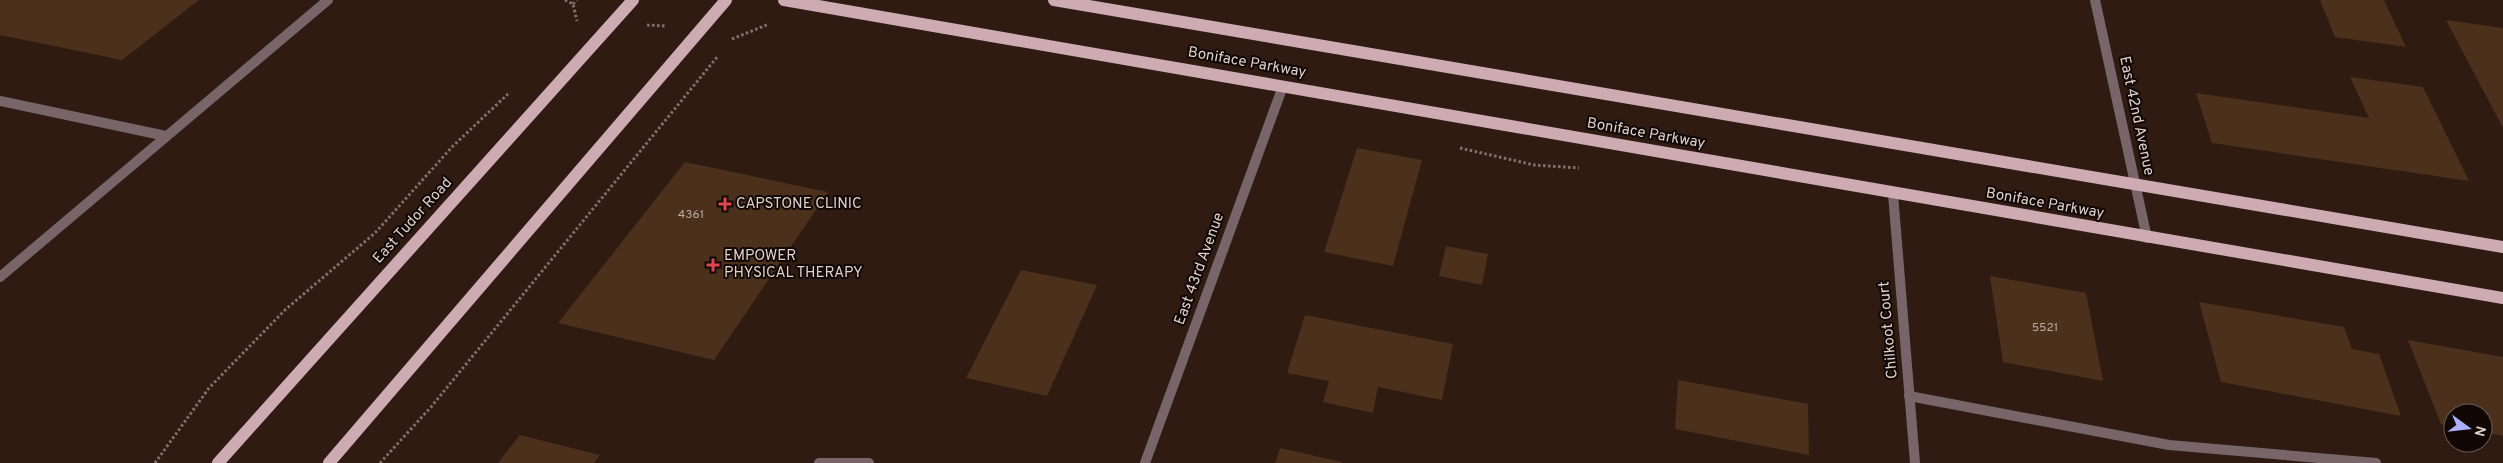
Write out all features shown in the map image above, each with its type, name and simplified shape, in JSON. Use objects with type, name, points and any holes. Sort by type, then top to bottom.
[{"type":"main road","name":"East Tudor Road","points":[[218,463],[633,0]]},
{"type":"main road","points":[[329,463],[726,0]]},
{"type":"main road","name":"Boniface Parkway","points":[[784,0],[1893,194],[2503,298]]},
{"type":"main road","name":"Boniface Parkway","points":[[1054,0],[2503,247]]},
{"type":"street","points":[[0,278],[328,0]]},
{"type":"street","name":"East 42nd Avenue","points":[[2095,0],[2147,238]]},
{"type":"street","name":"East 43rd Avenue","points":[[1145,463],[1283,86]]},
{"type":"street","points":[[0,101],[166,136]]},
{"type":"street","name":"Chilkoot Court","points":[[1893,194],[1914,463]]},
{"type":"street","points":[[1909,396],[2169,445],[2376,463]]},
{"type":"street","points":[[819,463],[869,463]]},
{"type":"path","points":[[565,0],[573,4],[578,22]]},
{"type":"path","points":[[573,4],[577,0]]},
{"type":"path","points":[[578,22],[749,31],[733,37],[727,45]]},
{"type":"path","points":[[573,29],[578,22]]},
{"type":"path","points":[[380,463],[431,407],[721,53]]},
{"type":"path","points":[[154,463],[209,388],[285,310],[375,232],[452,147],[514,88]]},
{"type":"building","points":[[0,0],[199,0],[122,60],[0,35]]},
{"type":"building","points":[[2320,0],[2384,0],[2406,47],[2335,37]]},
{"type":"building","points":[[2446,20],[2503,28],[2503,128]]},
{"type":"building","points":[[2350,77],[2423,87],[2469,181],[2212,143],[2196,93],[2369,118]]},
{"type":"building","points":[[1357,148],[1422,160],[1393,266],[1324,252]]},
{"type":"building","points":[[685,162],[828,192],[714,360],[558,323]]},
{"type":"building","points":[[1446,246],[1488,254],[1482,285],[1439,276]]},
{"type":"building","points":[[1021,270],[1097,285],[1047,396],[966,378]]},
{"type":"building","points":[[1990,276],[2086,293],[2103,381],[2003,362]]},
{"type":"building","points":[[2199,302],[2344,327],[2352,349],[2379,354],[2401,416],[2221,382]]},
{"type":"building","points":[[1305,315],[1453,344],[1442,400],[1378,387],[1373,413],[1323,402],[1329,381],[1287,373]]},
{"type":"building","points":[[2408,340],[2503,357],[2503,436],[2493,434],[2493,403],[2443,403],[2443,424],[2441,424]]},
{"type":"building","points":[[1678,380],[1808,404],[1809,455],[1675,429]]},
{"type":"building","points":[[520,435],[600,455],[594,463],[498,463]]},
{"type":"building","points":[[1280,448],[1342,462],[1342,463],[1275,463]]},
{"type":"place","name":"CAPSTONE CLINIC","points":[[725,204]]},
{"type":"place","name":"EMPOWER PHYSICAL THERAPY","points":[[713,265]]}]
